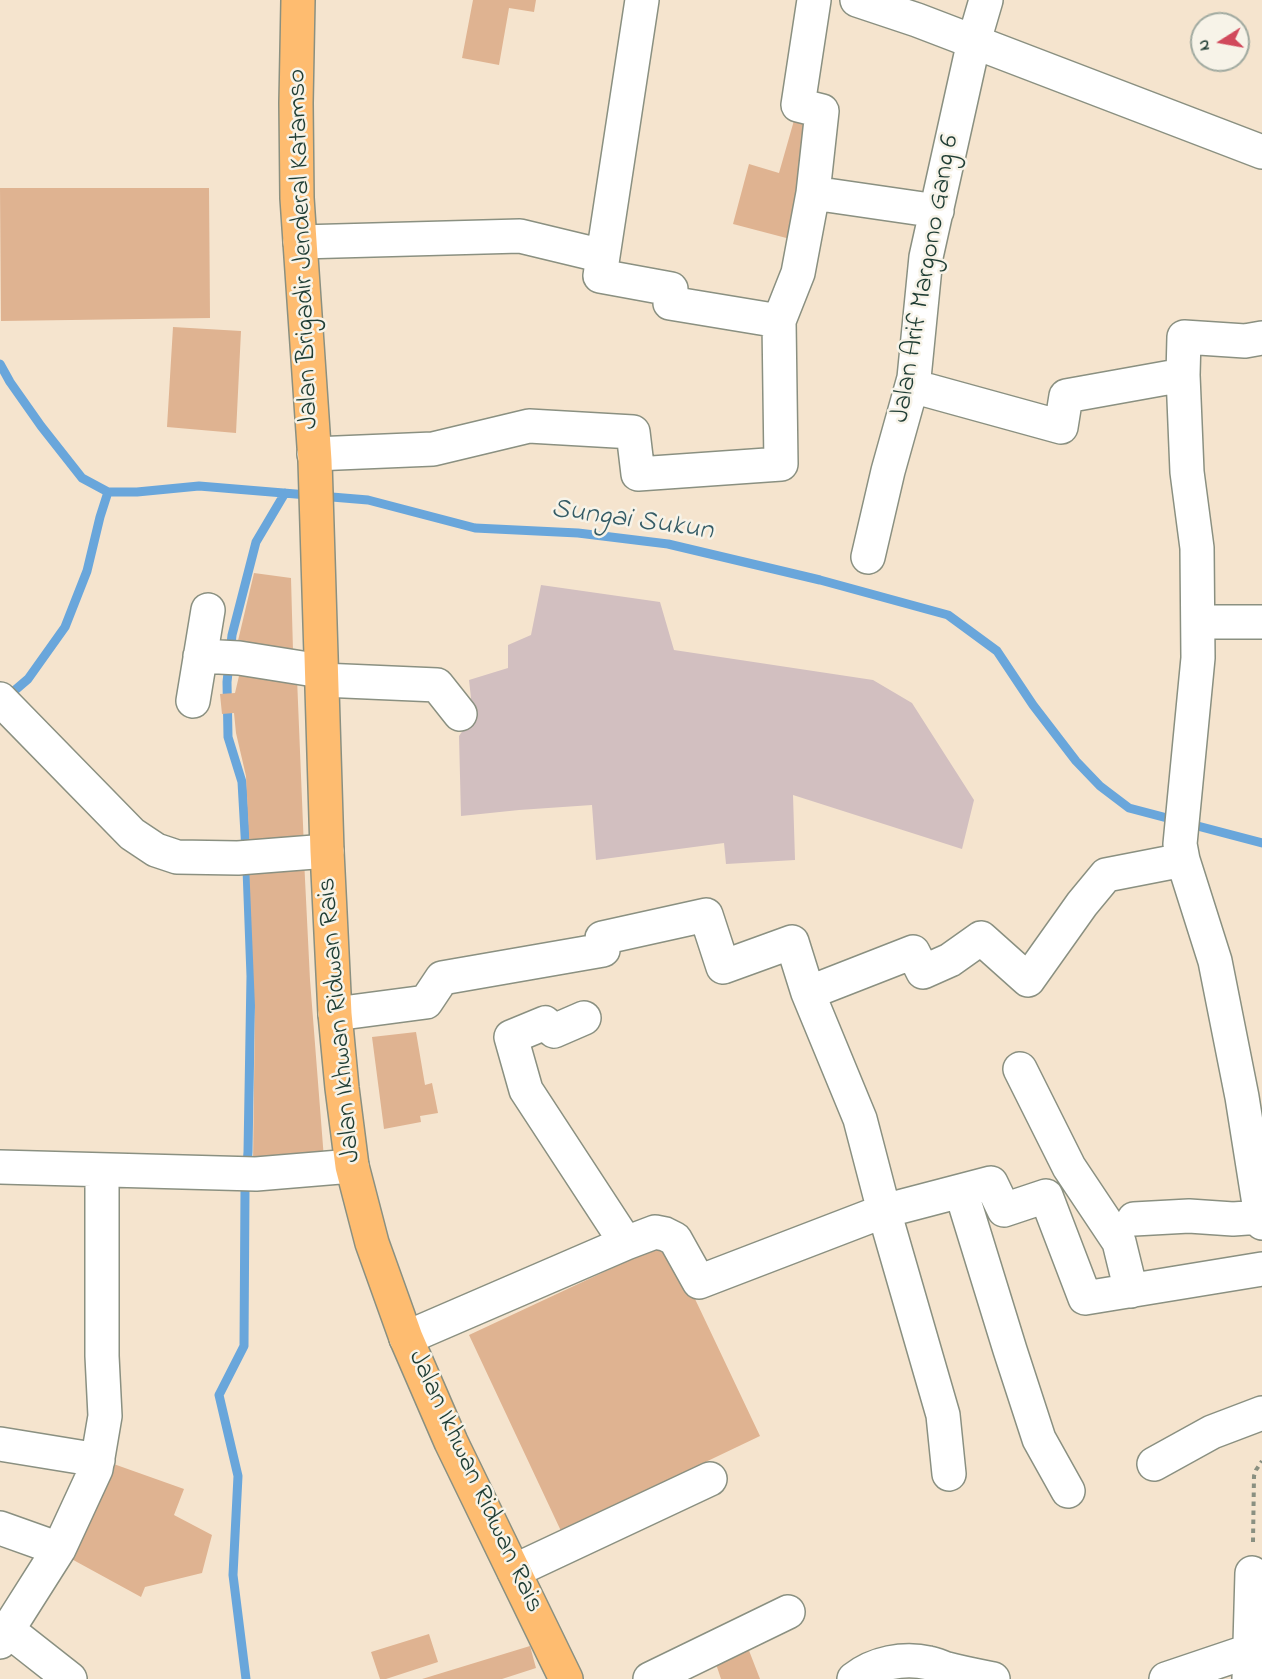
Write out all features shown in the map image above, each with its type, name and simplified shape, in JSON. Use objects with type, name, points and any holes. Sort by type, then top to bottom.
[{"type":"main road","name":"Jalan Brigadir Jenderal Katamso","points":[[298,0],[297,198],[315,458]]},
{"type":"main road","name":"Jalan Ikhwan Ridwan Rais","points":[[315,458],[327,851],[335,1014],[352,1166],[372,1243],[406,1338],[451,1442],[566,1679]]},
{"type":"street","points":[[642,0],[600,276],[671,290],[670,303],[779,321]]},
{"type":"street","points":[[315,458],[433,449],[529,426],[633,432],[638,474],[781,464],[779,321],[798,273],[813,193],[822,111],[798,105],[814,0]]},
{"type":"street","points":[[857,0],[974,41],[1262,152]]},
{"type":"street","name":"Jalan Arif Margono Gang 6","points":[[868,557],[888,471],[914,378],[926,257],[974,41],[986,0]]},
{"type":"street","points":[[813,193],[936,211]]},
{"type":"street","points":[[300,242],[520,236],[603,256]]},
{"type":"street","points":[[1134,1219],[1189,1216],[1262,1219],[1242,1097],[1215,961],[1181,852],[1198,658],[1197,548],[1187,472],[1183,375],[1184,337],[1245,341],[1262,338]]},
{"type":"street","points":[[912,386],[1060,427],[1065,396],[1183,375]]},
{"type":"street","points":[[193,701],[219,657],[208,610]]},
{"type":"street","points":[[1198,622],[1262,622]]},
{"type":"street","points":[[219,657],[437,685],[460,714]]},
{"type":"street","points":[[8,707],[132,834],[156,850],[177,857],[245,857],[327,851]]},
{"type":"street","points":[[808,993],[913,952],[923,972],[950,960],[981,938],[1028,980],[1082,904],[1106,875],[1181,852]]},
{"type":"street","points":[[335,1014],[426,1002],[442,978],[603,950],[602,938],[706,915],[723,967],[792,942],[808,993],[860,1119],[884,1211],[943,1414],[949,1474]]},
{"type":"street","points":[[584,1018],[554,1030],[545,1023],[511,1037],[526,1090],[635,1239]]},
{"type":"street","points":[[1020,1069],[1069,1167],[1119,1242],[1131,1290]]},
{"type":"street","points":[[0,1167],[247,1173],[320,1170],[352,1166]]},
{"type":"street","points":[[70,1679],[4,1636],[59,1549],[98,1460],[105,1416],[102,1356],[102,1170]]},
{"type":"street","points":[[406,1338],[635,1239],[655,1233],[665,1234],[675,1239],[699,1282],[884,1211],[992,1183],[1004,1210],[1046,1196],[1085,1298],[1262,1269]]},
{"type":"street","points":[[961,1191],[1039,1439],[1068,1491]]},
{"type":"street","points":[[1154,1464],[1212,1432],[1262,1413]]},
{"type":"street","points":[[0,1444],[98,1460]]},
{"type":"street","points":[[514,1570],[710,1479]]},
{"type":"street","points":[[0,1528],[59,1549]]},
{"type":"street","points":[[1166,1679],[1253,1660],[1252,1573]]},
{"type":"street","points":[[650,1679],[788,1612]]},
{"type":"street","points":[[854,1679],[874,1667],[914,1660],[993,1679]]},
{"type":"path","points":[[1252,1573],[1254,1476],[1262,1461]]},
{"type":"shaded area","points":[[541,585],[660,602],[674,650],[873,680],[912,703],[974,800],[962,849],[793,795],[795,860],[726,864],[724,843],[596,860],[592,805],[461,816],[459,736],[473,716],[469,680],[508,668],[508,645],[531,635]]},
{"type":"building","points":[[473,0],[536,0],[534,12],[509,8],[499,65],[462,58]]},
{"type":"building","points":[[797,110],[817,117],[794,240],[733,224],[749,164],[779,173]]},
{"type":"building","points":[[0,188],[209,188],[210,318],[1,321]]},
{"type":"building","points":[[173,327],[241,331],[236,433],[167,427]]},
{"type":"building","points":[[254,573],[291,578],[293,651],[237,645]]},
{"type":"building","points":[[239,676],[297,678],[304,849],[250,853],[246,776],[234,713],[222,714],[220,694],[235,693]]},
{"type":"building","points":[[304,859],[310,980],[324,1159],[253,1164],[255,1007],[249,863]]},
{"type":"building","points":[[416,1032],[425,1085],[432,1083],[438,1113],[420,1116],[421,1122],[384,1129],[372,1037]]},
{"type":"building","points":[[668,1242],[760,1436],[561,1531],[469,1335]]},
{"type":"building","points":[[108,1462],[184,1489],[174,1515],[212,1535],[202,1573],[145,1587],[141,1597],[66,1556]]},
{"type":"building","points":[[429,1634],[438,1662],[380,1679],[371,1652]]},
{"type":"building","points":[[530,1646],[536,1668],[502,1679],[422,1679]]},
{"type":"building","points":[[748,1648],[760,1679],[721,1679],[715,1661]]},
{"type":"waterway","name":"Sungai Sukun","points":[[0,364],[41,426],[82,478],[108,492],[137,492],[199,486],[368,500],[475,528],[578,533],[668,544],[820,580],[948,615],[997,651],[1033,705],[1076,761],[1100,786],[1129,808],[1262,843]]},
{"type":"waterway","points":[[7,697],[28,679],[65,627],[87,571],[108,492]]},
{"type":"waterway","points":[[246,1679],[233,1575],[238,1476],[219,1395],[244,1346],[245,1189],[248,1152],[251,976],[242,782],[228,737],[227,682],[232,635],[256,542],[285,493]]}]
